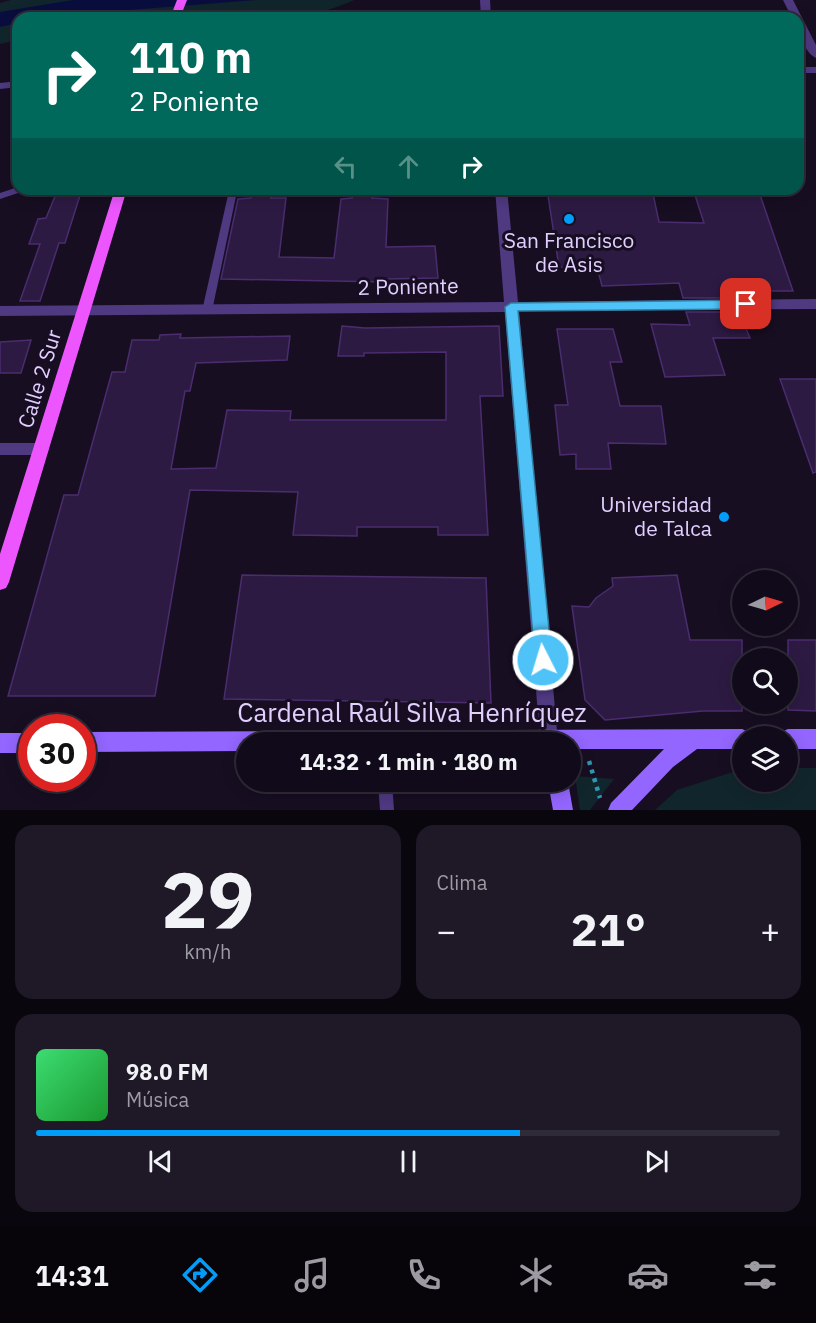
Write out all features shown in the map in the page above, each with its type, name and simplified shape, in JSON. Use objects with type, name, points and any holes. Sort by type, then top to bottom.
[{"type":"main road","name":"Calle 2 Sur","points":[[0,582],[119,195]]},
{"type":"main road","name":"Cardenal Raúl Silva Henríquez","points":[[583,739],[732,739]]},
{"type":"main road","points":[[618,810],[666,759],[694,739]]},
{"type":"main road","points":[[798,739],[816,739]]},
{"type":"main road","name":"Cardenal Raúl Silva Henríquez","points":[[96,742],[236,741]]},
{"type":"main road","points":[[0,743],[18,743]]},
{"type":"main road","points":[[560,792],[563,810]]},
{"type":"street","points":[[804,31],[816,55]]},
{"type":"street","points":[[502,195],[550,732]]},
{"type":"street","name":"2 Poniente","points":[[0,311],[816,304]]},
{"type":"street","points":[[0,449],[41,449]]},
{"type":"lane","points":[[207,310],[231,195]]},
{"type":"lane","points":[[386,792],[387,810]]},
{"type":"path","points":[[583,739],[600,798]]},
{"type":"shaded area","points":[[11,0],[354,0],[320,12],[12,12],[12,41],[0,44],[0,3]]},
{"type":"shaded area","points":[[73,0],[257,0],[104,12],[12,12],[12,24],[0,27],[0,12]]},
{"type":"shaded area","points":[[798,768],[816,768],[816,810],[655,810],[677,790],[732,772],[732,792],[798,792]]},
{"type":"shaded area","points":[[581,776],[614,779],[590,810],[580,810],[577,792],[581,792]]},
{"type":"building","points":[[56,195],[80,195],[65,243],[59,243],[40,301],[20,301],[40,244],[29,244],[38,219],[46,218]]},
{"type":"building","points":[[252,195],[272,195],[271,198],[286,198],[279,257],[334,258],[341,199],[352,198],[352,195],[373,195],[372,198],[388,199],[386,247],[435,246],[438,278],[385,279],[385,282],[221,279],[238,199],[251,198]]},
{"type":"building","points":[[548,195],[653,195],[659,222],[704,223],[695,195],[760,195],[793,291],[731,291],[733,298],[683,298],[679,283],[602,286],[597,267],[559,267]]},
{"type":"building","points":[[686,312],[739,312],[750,338],[713,338],[725,375],[665,377],[651,324],[690,325]]},
{"type":"building","points":[[342,326],[365,328],[499,326],[503,396],[480,396],[488,535],[438,535],[438,527],[357,527],[357,536],[293,535],[298,492],[190,490],[155,696],[8,696],[64,495],[78,495],[112,372],[125,372],[132,340],[159,340],[160,335],[181,334],[180,338],[290,336],[287,360],[196,363],[190,391],[185,391],[171,469],[216,468],[227,410],[291,411],[290,420],[446,420],[446,352],[364,353],[364,356],[338,356]]},
{"type":"building","points":[[557,329],[613,329],[622,362],[610,362],[620,406],[661,406],[666,444],[608,443],[611,469],[576,469],[576,454],[560,455],[555,405],[568,405]]},
{"type":"building","points":[[31,340],[21,373],[0,373],[0,342]]},
{"type":"building","points":[[780,379],[816,379],[816,472],[813,473]]},
{"type":"building","points":[[242,575],[486,578],[491,703],[224,699]]},
{"type":"building","points":[[677,575],[690,640],[742,640],[742,648],[732,648],[732,711],[703,711],[605,720],[585,700],[572,606],[589,607],[596,598],[613,586],[612,578]]},
{"type":"building","points":[[788,640],[816,640],[816,711],[798,710],[798,648],[788,648]]},
{"type":"place","name":"San Francisco de Asis","points":[[569,219]]},
{"type":"place","name":"Universidad de Talca","points":[[724,517]]},
{"type":"route","points":[[543,660],[511,307],[746,304]]}]
